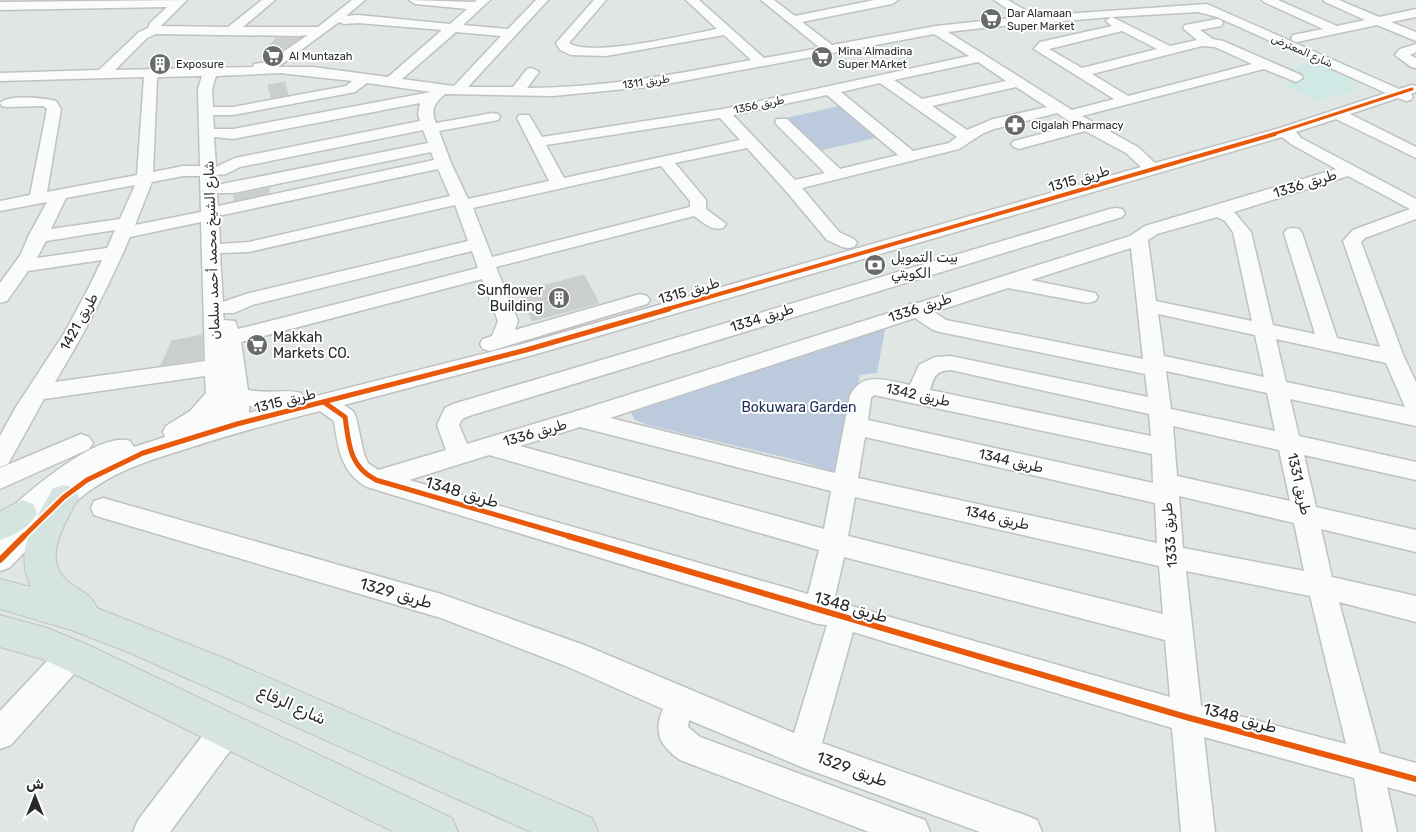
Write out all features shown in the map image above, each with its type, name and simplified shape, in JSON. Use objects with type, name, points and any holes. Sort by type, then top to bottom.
[{"type":"main road","points":[[64,497],[43,540],[38,558],[39,572],[51,588],[106,626]]},
{"type":"main road","name":"شارع الرفاع","points":[[0,594],[41,604],[106,626],[210,669],[578,832]]},
{"type":"main road","points":[[0,631],[47,644],[72,655],[438,832]]},
{"type":"street","points":[[232,31],[269,0]]},
{"type":"street","points":[[348,18],[359,0]]},
{"type":"street","points":[[0,77],[34,79],[102,75],[154,76],[222,71],[298,49],[348,18],[370,0]]},
{"type":"street","points":[[415,0],[480,3]]},
{"type":"street","points":[[533,331],[519,328],[508,321],[488,267],[443,164],[425,110],[511,33],[542,0]]},
{"type":"street","points":[[600,0],[562,44],[565,47],[576,52],[628,49],[726,31]]},
{"type":"street","points":[[692,0],[760,60]]},
{"type":"street","points":[[767,0],[826,46]]},
{"type":"street","points":[[817,0],[834,12]]},
{"type":"street","points":[[792,20],[892,0]]},
{"type":"street","points":[[1000,0],[1033,20]]},
{"type":"street","points":[[1172,10],[1187,0]]},
{"type":"street","name":"شارع المعترض","points":[[1187,0],[1218,18],[1333,64],[1358,79],[1365,89],[1398,94]]},
{"type":"street","name":"شارع المعترض","points":[[1208,0],[1297,38],[1398,94]]},
{"type":"street","points":[[1268,0],[1334,29]]},
{"type":"street","points":[[1329,0],[1416,37]]},
{"type":"street","points":[[154,30],[154,26],[180,1]]},
{"type":"street","points":[[0,6],[180,1]]},
{"type":"street","points":[[392,82],[480,3]]},
{"type":"street","name":"طريق 1311","points":[[298,49],[313,71],[392,82],[443,92],[553,92],[655,81],[826,46],[930,30],[1033,20],[1199,8],[1218,18]]},
{"type":"street","points":[[1297,38],[1416,13]]},
{"type":"street","points":[[1102,15],[1123,28],[1170,51]]},
{"type":"street","points":[[348,18],[511,33]]},
{"type":"street","points":[[1208,42],[1189,28],[1218,18]]},
{"type":"street","points":[[1123,28],[1045,46],[1040,49],[1127,101]]},
{"type":"street","points":[[102,75],[143,35],[154,30],[232,31],[298,49]]},
{"type":"street","points":[[930,30],[980,58],[1114,142],[1126,154],[1142,165]]},
{"type":"street","name":"طريق 1311","points":[[760,60],[930,30]]},
{"type":"street","points":[[1080,73],[1208,42],[1218,44],[1296,78]]},
{"type":"street","points":[[1416,48],[1404,52],[1402,55],[1416,64]]},
{"type":"street","points":[[216,111],[232,111],[350,89],[368,79],[369,75],[311,66],[300,61],[298,49]]},
{"type":"street","points":[[628,49],[655,81]]},
{"type":"street","name":"طريق 1356","points":[[537,142],[724,113],[980,58]]},
{"type":"street","points":[[791,186],[954,146],[980,128],[1127,101],[1264,65]]},
{"type":"street","name":"شارع الشيخ محمد أحمد سلمان","points":[[222,71],[213,85],[219,170],[216,367],[227,413]]},
{"type":"street","name":"شارع الشيخ محمد أحمد سلمان","points":[[219,170],[205,89],[206,80],[222,71]]},
{"type":"street","points":[[517,91],[532,72]]},
{"type":"street","name":"طريق 1421","points":[[0,458],[74,333],[114,253],[145,179],[154,76]]},
{"type":"street","points":[[3,106],[34,79]]},
{"type":"street","points":[[883,79],[966,136]]},
{"type":"street","points":[[920,104],[1018,82]]},
{"type":"street","points":[[830,90],[910,158]]},
{"type":"street","points":[[217,134],[233,134],[443,92]]},
{"type":"street","name":"طريق 1315","points":[[0,560],[64,497],[88,480],[119,463],[227,413],[336,402],[1088,193],[1142,165],[1285,135],[1338,114],[1398,94]]},
{"type":"street","name":"طريق 1315","points":[[0,534],[11,520],[46,490],[90,460],[130,444],[174,432],[227,413],[293,400],[336,402],[500,341],[533,331],[848,243],[1142,165],[1315,111],[1398,94]]},
{"type":"street","points":[[3,106],[43,102],[51,104],[54,109],[38,198]]},
{"type":"street","points":[[724,113],[791,186],[833,236],[848,243]]},
{"type":"street","points":[[1338,114],[1416,153]]},
{"type":"street","points":[[0,206],[183,171],[219,170],[429,126],[493,117]]},
{"type":"street","points":[[524,118],[559,184]]},
{"type":"street","points":[[782,122],[837,175]]},
{"type":"street","points":[[1019,144],[1087,126]]},
{"type":"street","points":[[1285,135],[1416,206]]},
{"type":"street","points":[[1393,141],[1416,135]]},
{"type":"street","points":[[224,254],[249,247],[461,202],[559,184],[751,142]]},
{"type":"street","points":[[219,170],[234,188],[437,146]]},
{"type":"street","points":[[665,160],[698,200],[696,210]]},
{"type":"street","points":[[37,237],[125,228],[217,212],[234,206],[443,164]]},
{"type":"street","name":"طريق 1336","points":[[376,480],[580,419],[1143,235],[1350,170]]},
{"type":"street","points":[[1088,193],[1143,235]]},
{"type":"street","points":[[0,297],[26,261],[60,194]]},
{"type":"street","points":[[229,338],[696,210],[717,224]]},
{"type":"street","name":"طريق 1331","points":[[1219,211],[1231,217],[1242,232],[1321,586],[1367,765],[1380,832]]},
{"type":"street","name":"شارع الشيخ محمد أحمد سلمان","points":[[217,212],[224,254],[229,338],[227,413]]},
{"type":"street","name":"طريق 1334","points":[[460,455],[448,425],[450,418],[456,412],[593,369],[1116,213]]},
{"type":"street","points":[[1416,213],[1359,234],[1352,241],[1394,357],[1416,407]]},
{"type":"street","points":[[1293,233],[1329,344]]},
{"type":"street","name":"طريق 1333","points":[[1143,235],[1148,306],[1160,411],[1186,717],[1198,832]]},
{"type":"street","points":[[227,308],[246,300],[478,244]]},
{"type":"street","points":[[0,268],[26,261],[114,253]]},
{"type":"street","points":[[1006,281],[1088,297]]},
{"type":"street","points":[[1148,306],[1394,357]]},
{"type":"street","points":[[916,310],[940,325],[1278,389],[1416,418]]},
{"type":"street","points":[[500,341],[508,321]]},
{"type":"street","points":[[573,336],[593,369]]},
{"type":"street","points":[[918,394],[925,370],[936,363],[951,363],[1160,411],[1290,444],[1416,471]]},
{"type":"street","points":[[38,392],[216,367]]},
{"type":"street","name":"طريق 1342","points":[[804,752],[830,614],[834,543],[861,396],[869,387],[880,387],[918,394],[1163,448]]},
{"type":"street","name":"طريق 1348","points":[[336,402],[355,465],[363,474],[376,480],[1186,717],[1416,779]]},
{"type":"street","name":"طريق 1346","points":[[580,419],[845,484],[1172,557],[1321,586],[1416,609]]},
{"type":"street","name":"طريق 1344","points":[[856,426],[1166,489],[1306,515],[1416,541]]},
{"type":"street","points":[[0,479],[81,443]]},
{"type":"street","name":"طريق 1336","points":[[490,446],[834,543],[1179,630]]},
{"type":"street","name":"طريق 1329","points":[[103,508],[441,606],[574,655],[681,702],[804,752],[1025,832]]},
{"type":"street","points":[[0,734],[72,655]]},
{"type":"street","points":[[681,702],[673,719],[672,730],[677,741],[691,749],[913,832]]},
{"type":"street","points":[[150,832],[227,729]]},
{"type":"green space","points":[[839,106],[880,137],[818,151],[786,118]]},
{"type":"green space","name":"Bokuwara Garden","points":[[886,324],[877,373],[860,375],[837,473],[792,459],[648,425],[635,420],[630,411]]},
{"type":"sand","points":[[1316,62],[1346,77],[1358,90],[1317,101],[1282,85],[1302,79],[1280,69]]},
{"type":"building","points":[[276,38],[301,38],[284,49],[266,49]]},
{"type":"building","points":[[285,82],[288,95],[271,98],[268,85]]},
{"type":"building","points":[[269,188],[269,193],[234,201],[234,195]]},
{"type":"building","name":"Sunflower Building","points":[[584,275],[599,303],[532,321],[519,292]]},
{"type":"building","points":[[202,335],[203,359],[161,365],[172,341]]},
{"type":"cycle path","points":[[0,560],[64,497],[87,480],[143,453],[237,424],[526,350],[1285,131],[1412,89]]},
{"type":"cycle path","points":[[325,403],[345,417],[355,462],[360,469],[376,480],[1186,717],[1416,779]]},
{"type":"place","name":"Dar Alamaan Super Market","points":[[991,19]]},
{"type":"place","name":"Al Muntazah","points":[[273,56]]},
{"type":"place","name":"Mina Almadina Super MArket","points":[[822,57]]},
{"type":"place","name":"Exposure","points":[[160,64]]},
{"type":"place","name":"Cigalah Pharmacy","points":[[1015,125]]},
{"type":"place","name":"بيت التمويل الكويتي","points":[[875,265]]},
{"type":"place","name":"Sunflower Building","points":[[559,298]]},
{"type":"place","name":"Makkah Markets CO.","points":[[257,345]]}]
